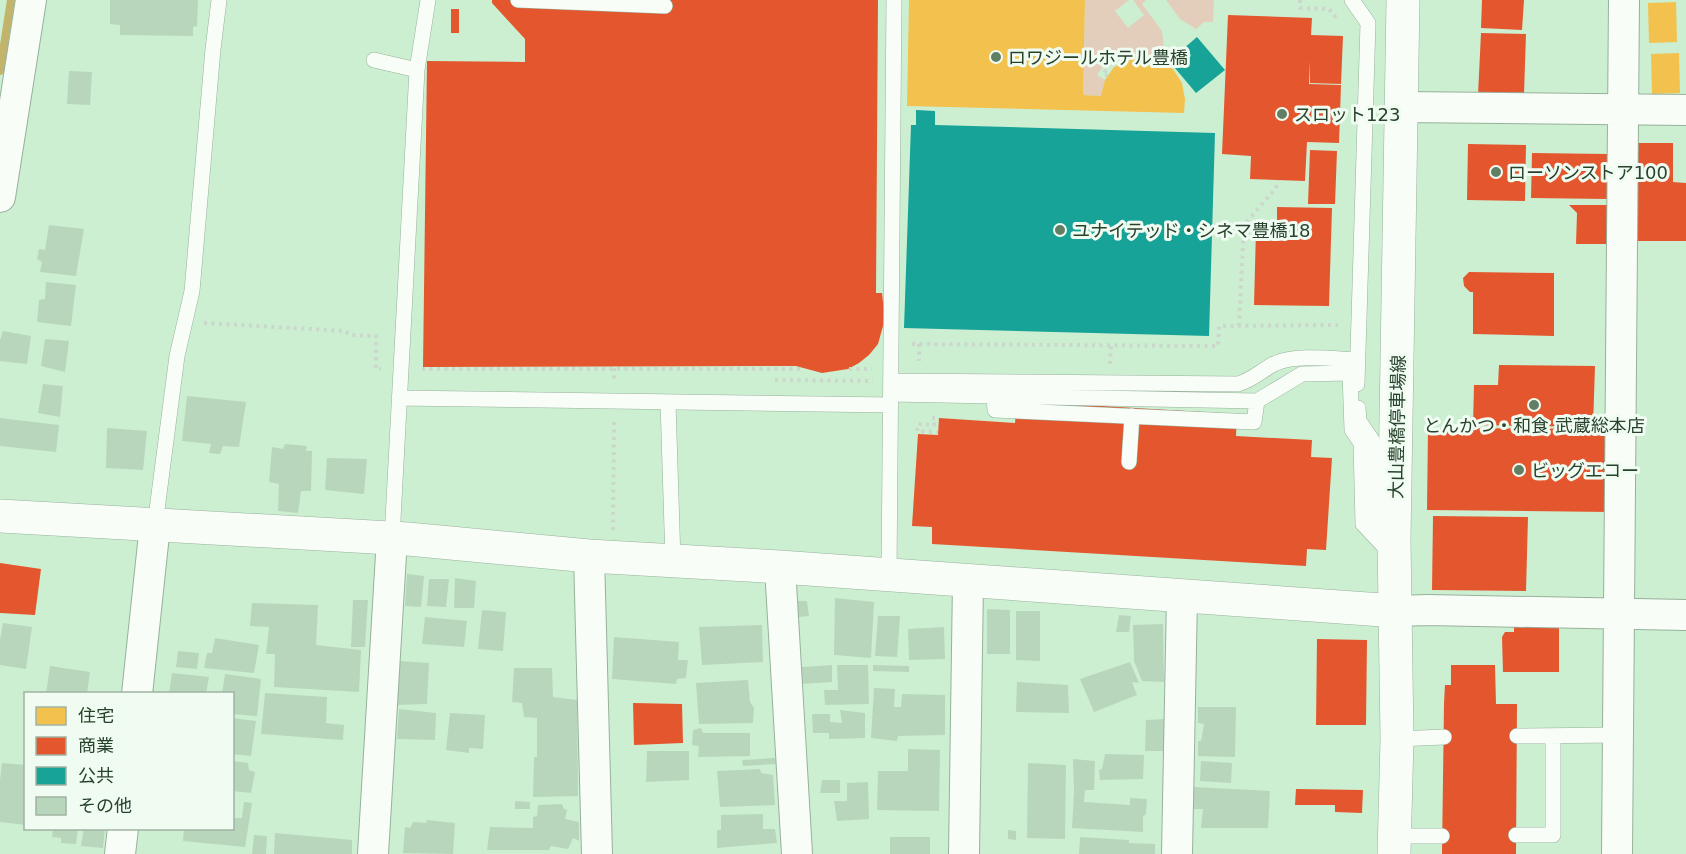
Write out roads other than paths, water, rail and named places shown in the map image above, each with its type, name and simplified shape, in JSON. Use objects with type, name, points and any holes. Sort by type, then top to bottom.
[{"type":"street","points":[[0,197],[11,52],[31,0]]},
{"type":"street","name":"大山豊橋停車場線","points":[[1395,845],[1397,739],[1394,549],[1403,0]]},
{"type":"street","points":[[1617,854],[1624,0]]},
{"type":"street","points":[[1401,107],[1686,110]]},
{"type":"street","points":[[0,516],[601,548],[673,561],[1396,611],[1686,615]]},
{"type":"street","points":[[137,692],[155,525]]},
{"type":"street","points":[[373,854],[392,538]]},
{"type":"street","points":[[597,854],[601,548]]},
{"type":"street","points":[[780,567],[797,854]]},
{"type":"street","points":[[963,854],[968,581]]},
{"type":"street","points":[[1178,854],[1182,596]]},
{"type":"street","points":[[120,854],[123,830]]},
{"type":"lane","points":[[155,525],[177,356],[192,291],[219,0]]},
{"type":"lane","points":[[392,538],[417,70],[428,0]]},
{"type":"lane","points":[[889,575],[891,393],[884,365],[894,0]]},
{"type":"lane","points":[[1352,0],[1368,24],[1357,398],[1359,422],[1372,440],[1374,449],[1372,514],[1394,549]]},
{"type":"lane","points":[[522,1],[665,6]]},
{"type":"lane","points":[[374,60],[417,70]]},
{"type":"lane","points":[[399,398],[668,402],[891,393],[1238,384],[1247,382],[1276,363],[1293,359],[1358,360]]},
{"type":"lane","points":[[994,396],[995,410],[1132,413],[1257,401],[1302,374],[1350,373],[1352,430],[1360,443],[1363,524],[1394,549]]},
{"type":"lane","points":[[891,393],[994,396],[1132,413],[1254,422],[1257,401]]},
{"type":"lane","points":[[668,402],[673,561]]},
{"type":"lane","points":[[1129,462],[1132,413]]},
{"type":"lane","points":[[1517,736],[1617,735]]},
{"type":"lane","points":[[1516,835],[1553,835],[1552,736]]},
{"type":"lane","points":[[1397,739],[1444,737]]},
{"type":"lane","points":[[1395,845],[1443,836]]},
{"type":"waterway","points":[[0,71],[11,0]]},
{"type":"place","name":"ロワジールホテル豊橋","points":[[996,57]]},
{"type":"place","name":"スロット123","points":[[1282,114]]},
{"type":"place","name":"ローソンストア100","points":[[1496,172]]},
{"type":"place","name":"ユナイテッド・シネマ豊橋18","points":[[1060,230]]},
{"type":"place","name":"とんかつ・和食 武蔵総本店","points":[[1534,405]]},
{"type":"place","name":"ビッグエコー","points":[[1519,470]]}]
